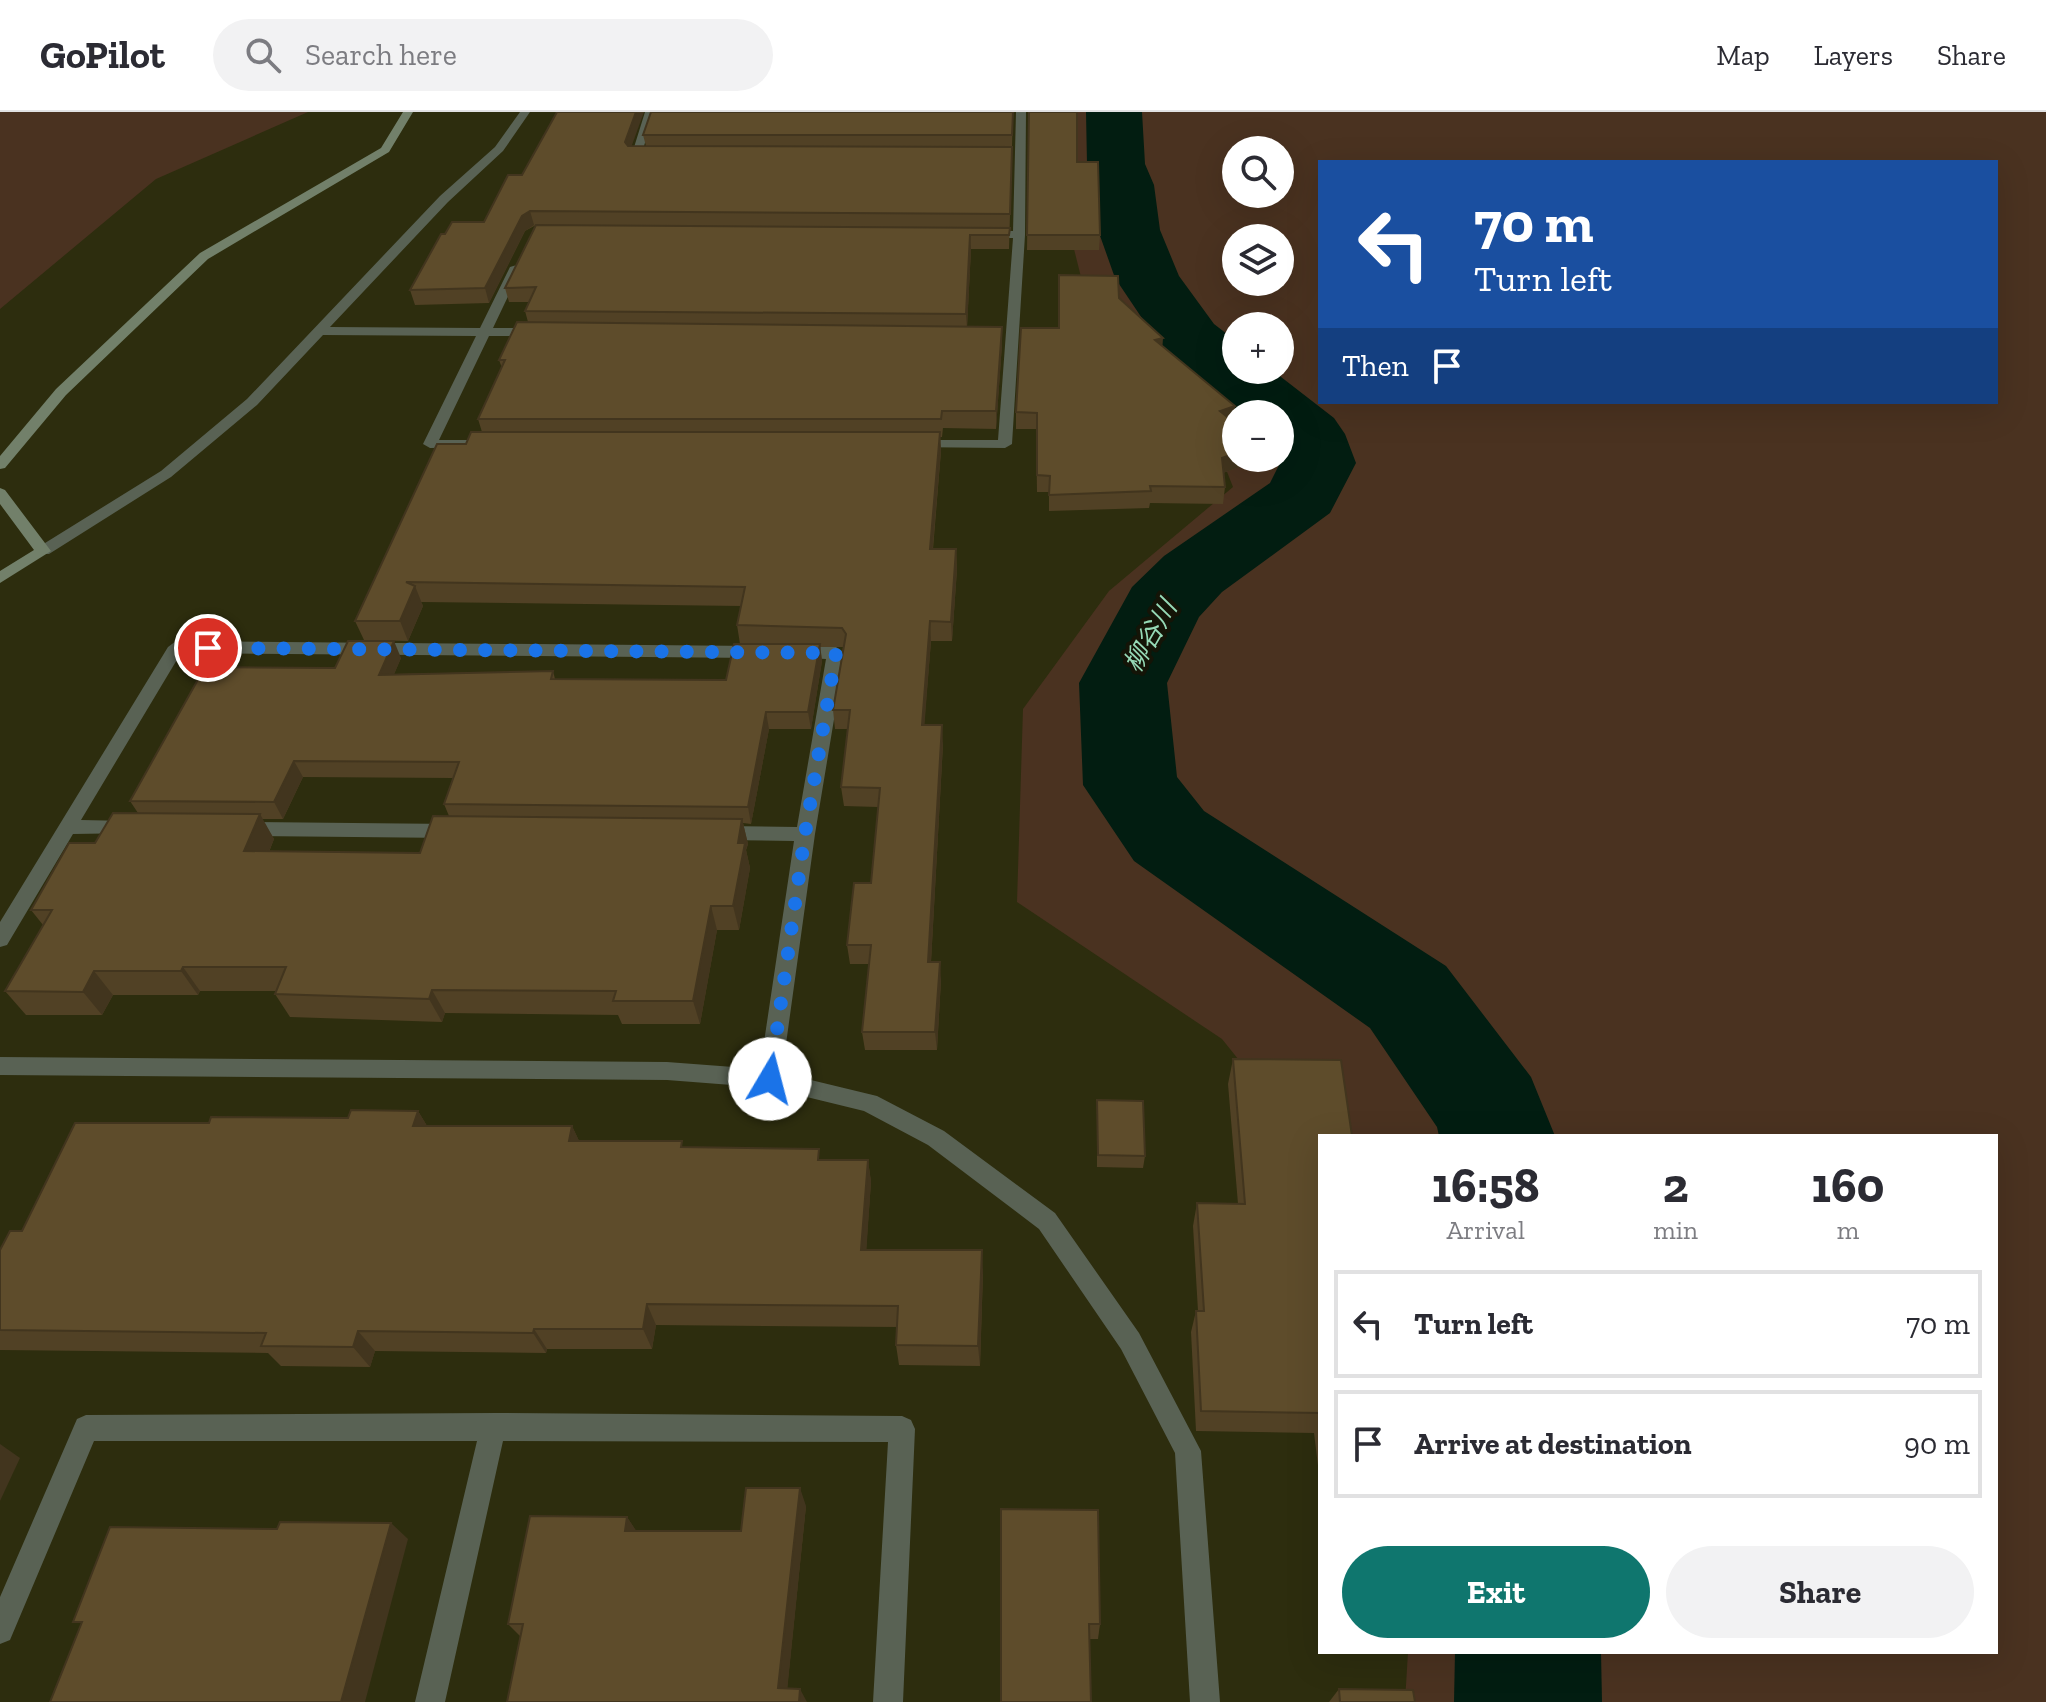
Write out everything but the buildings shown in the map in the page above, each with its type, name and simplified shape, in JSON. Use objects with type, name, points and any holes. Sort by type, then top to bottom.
[{"type":"street","points":[[0,465],[61,392],[204,256],[385,150],[408,112]]},
{"type":"street","points":[[0,578],[166,474],[252,402],[444,199],[499,149],[525,112]]},
{"type":"street","points":[[650,112],[635,155],[665,155]]},
{"type":"street","points":[[894,444],[1005,444],[1006,336],[1019,235],[1021,112]]},
{"type":"street","points":[[1005,155],[1020,155]]},
{"type":"street","points":[[972,234],[1019,235]]},
{"type":"street","points":[[510,444],[430,444],[519,261]]},
{"type":"street","points":[[320,331],[546,332]]},
{"type":"street","points":[[0,493],[43,551]]},
{"type":"street","points":[[0,939],[176,647],[836,653],[805,834],[770,1079]]},
{"type":"street","points":[[68,827],[147,828]]},
{"type":"street","points":[[225,829],[476,831]]},
{"type":"street","points":[[696,833],[805,834]]},
{"type":"street","points":[[0,1066],[667,1071],[770,1079],[869,1103],[936,1138],[1047,1221],[1130,1341],[1188,1451],[1205,1702]]},
{"type":"street","points":[[430,1702],[494,1426]]},
{"type":"street","points":[[0,1630],[86,1428],[494,1426],[902,1429],[888,1702]]},
{"type":"shaded area","points":[[0,112],[308,112],[156,179],[0,309]]},
{"type":"shaded area","points":[[1066,112],[2046,112],[2046,1702],[1405,1702],[1408,1654],[1998,1654],[1998,1134],[1318,1134],[1318,1159],[1222,1039],[1017,902],[1023,709],[1109,591],[1233,487],[1227,472],[1294,472],[1294,400],[1222,400],[1222,459],[1211,431],[1090,313],[1061,197]]},
{"type":"waterway","name":"柳谷川","points":[[1114,112],[1116,164],[1124,185],[1129,230],[1147,278],[1190,339],[1308,434],[1318,463],[1302,496],[1193,574],[1162,606],[1123,683],[1130,785],[1169,836],[1408,997],[1491,1112],[1496,1134]]},
{"type":"waterway","name":"柳谷川","points":[[1528,1654],[1528,1702]]},
{"type":"route","points":[[208,648],[836,653],[805,834],[770,1079]]}]
